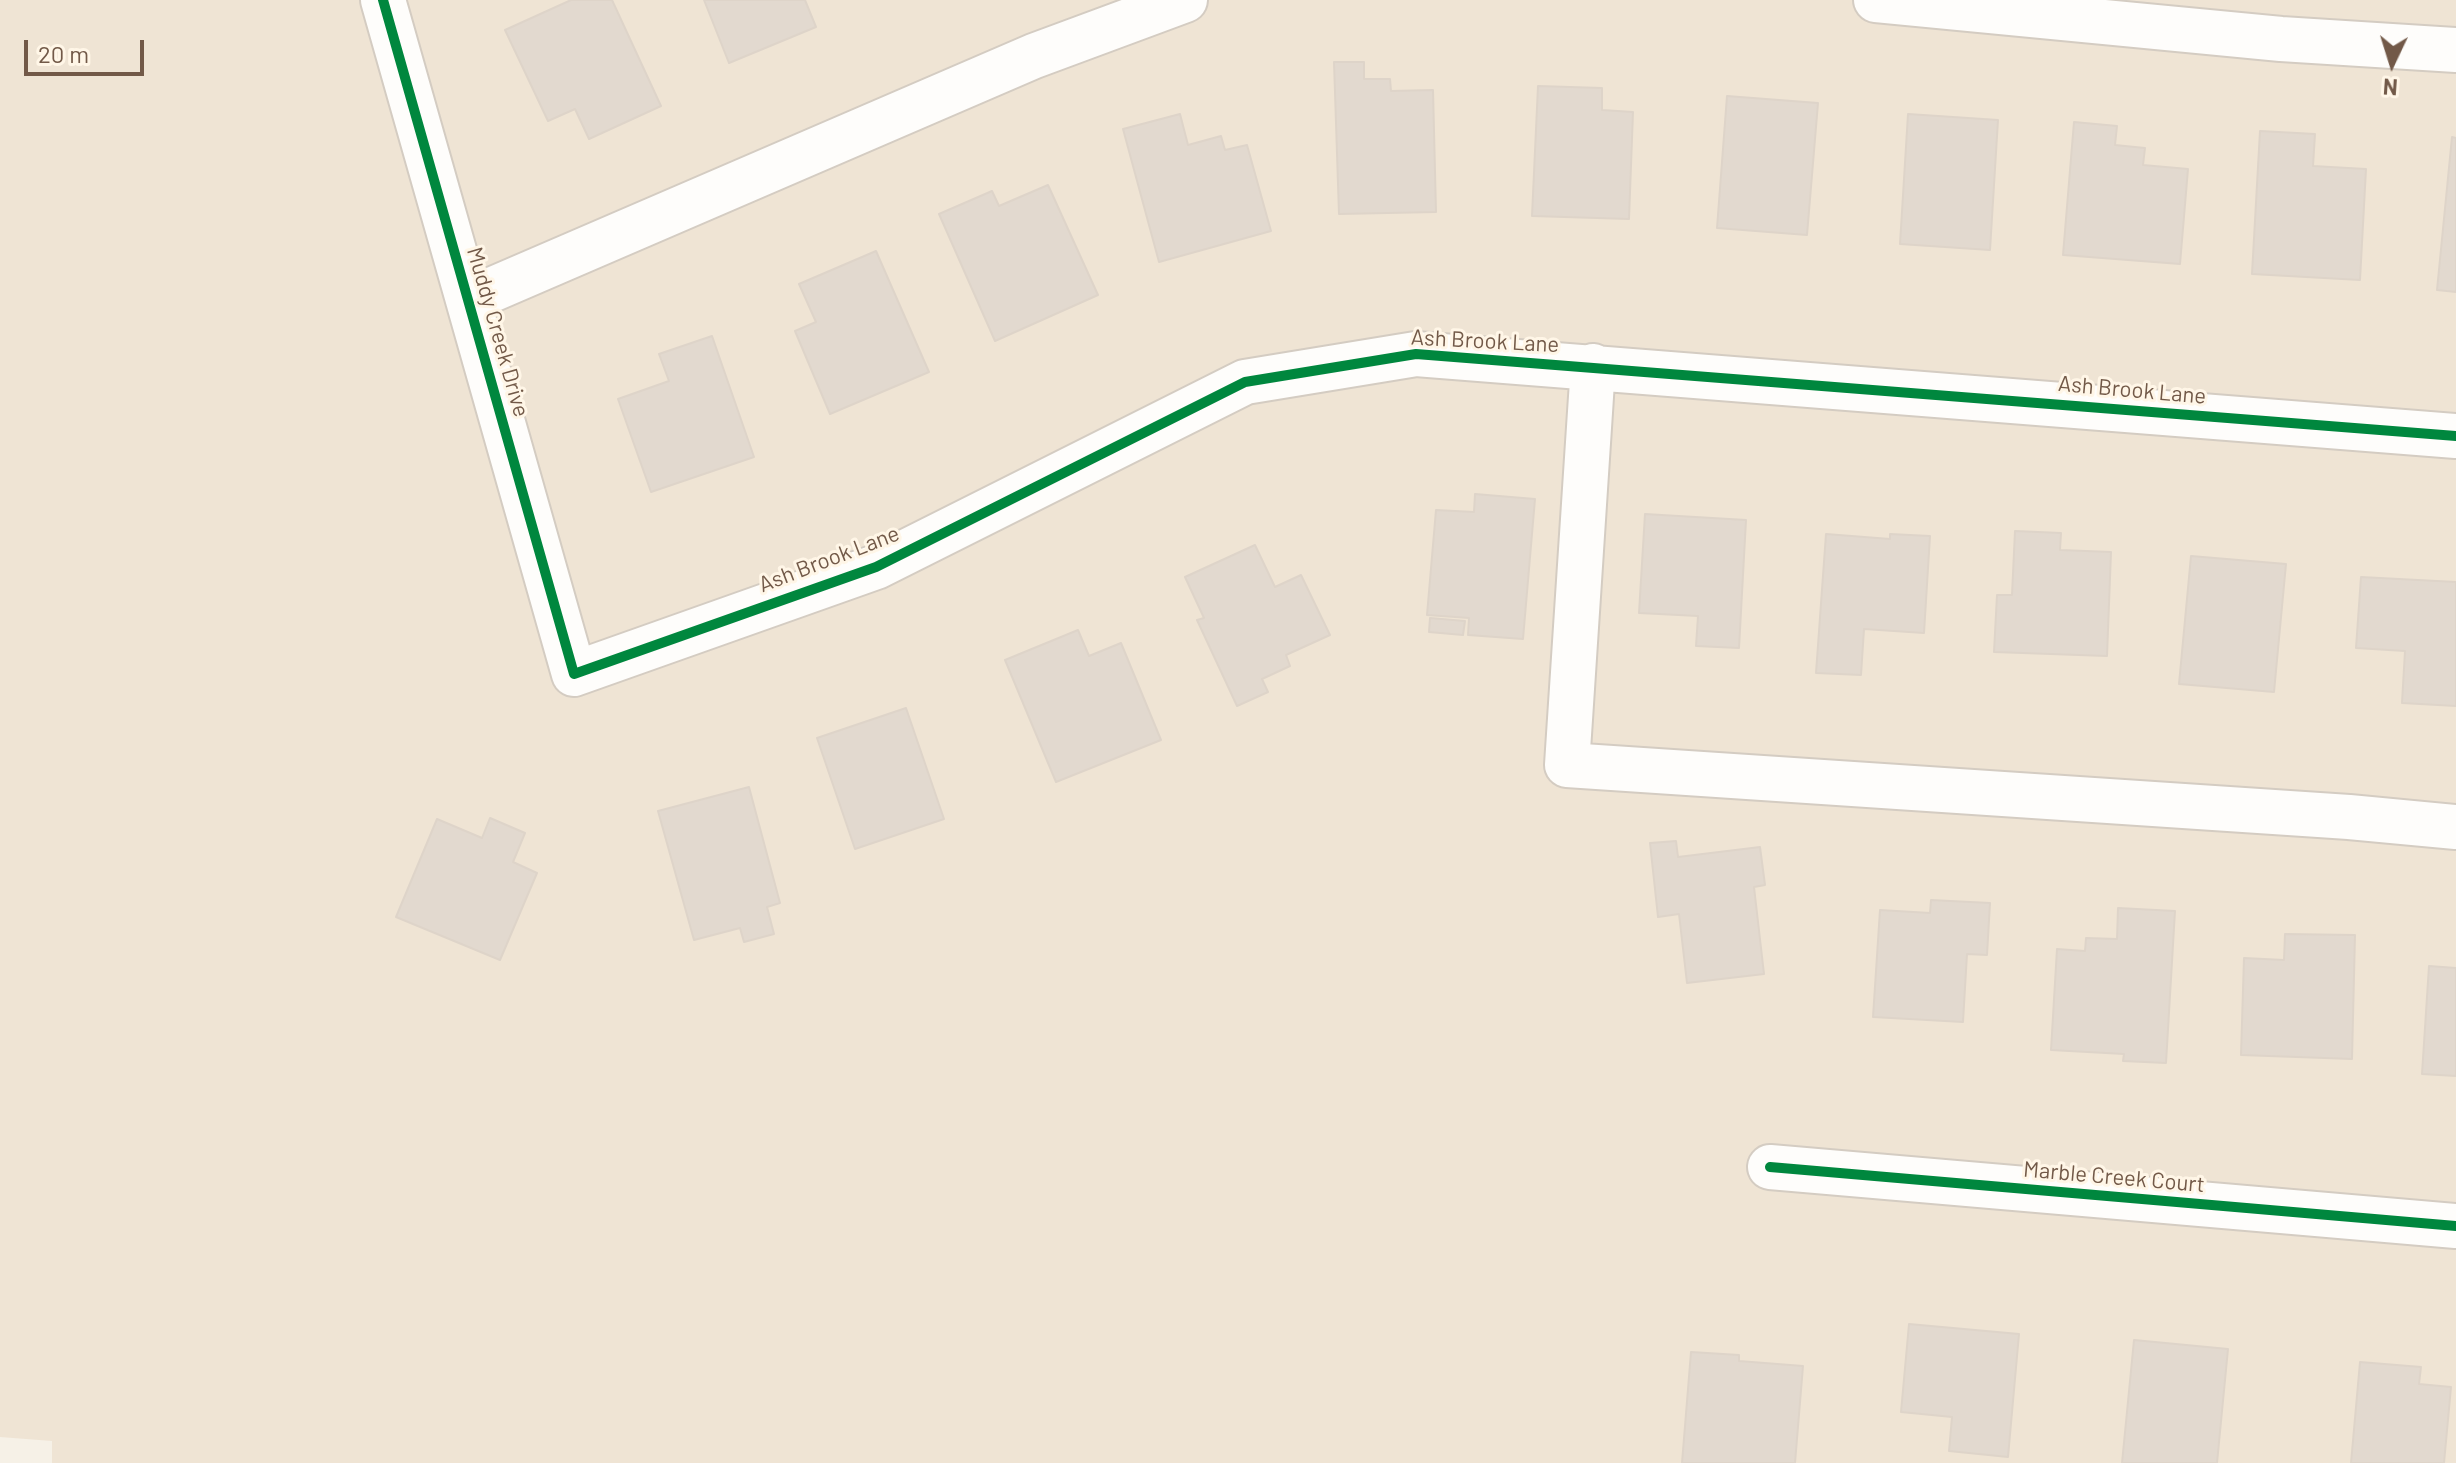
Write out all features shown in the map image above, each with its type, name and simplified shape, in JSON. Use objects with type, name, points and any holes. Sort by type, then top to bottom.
[{"type":"street","name":"Muddy Creek Drive","points":[[383,0],[574,674]]},
{"type":"street","points":[[468,300],[1034,56],[1185,0]]},
{"type":"street","points":[[1876,0],[2281,39],[2456,50]]},
{"type":"street","name":"Ash Brook Lane","points":[[574,674],[876,567],[1245,382],[1416,354],[2456,436]]},
{"type":"street","points":[[1593,366],[1567,765],[2349,817],[2456,827]]},
{"type":"street","name":"Marble Creek Court","points":[[1770,1167],[2456,1226]]},
{"type":"shaded area","points":[[0,0],[2456,0],[2456,1463],[52,1463],[52,1441],[0,1437]]},
{"type":"building","points":[[571,0],[612,0],[661,106],[589,139],[575,109],[548,121],[505,30]]},
{"type":"building","points":[[704,0],[805,0],[816,27],[729,63]]},
{"type":"building","points":[[1334,62],[1364,62],[1364,79],[1390,79],[1391,91],[1433,90],[1436,212],[1339,214]]},
{"type":"building","points":[[1538,86],[1602,88],[1602,110],[1633,112],[1629,219],[1532,216]]},
{"type":"building","points":[[1727,96],[1818,103],[1807,235],[1717,228]]},
{"type":"building","points":[[1180,114],[1188,145],[1221,136],[1225,150],[1247,145],[1271,231],[1159,262],[1123,129]]},
{"type":"building","points":[[1908,114],[1998,120],[1990,250],[1900,244]]},
{"type":"building","points":[[2074,122],[2117,126],[2115,145],[2145,148],[2143,165],[2188,169],[2180,264],[2063,255]]},
{"type":"building","points":[[2260,131],[2315,134],[2313,166],[2366,169],[2360,280],[2252,274]]},
{"type":"building","points":[[2452,137],[2456,138],[2456,292],[2437,290]]},
{"type":"building","points":[[1048,185],[1098,295],[995,341],[939,214],[992,191],[999,206]]},
{"type":"building","points":[[876,251],[929,372],[830,414],[795,331],[816,322],[799,284]]},
{"type":"building","points":[[712,336],[754,457],[651,492],[618,399],[669,381],[659,354]]},
{"type":"building","points":[[1475,494],[1535,499],[1523,639],[1468,635],[1469,618],[1427,615],[1436,510],[1474,512]]},
{"type":"building","points":[[1645,514],[1746,520],[1739,648],[1696,646],[1698,616],[1639,613]]},
{"type":"building","points":[[2015,531],[2061,533],[2060,550],[2111,552],[2107,656],[1994,652],[1997,595],[2012,595]]},
{"type":"building","points":[[1826,534],[1890,539],[1890,534],[1930,536],[1924,633],[1864,629],[1861,675],[1816,673]]},
{"type":"building","points":[[1255,545],[1275,587],[1301,575],[1330,635],[1286,655],[1290,666],[1262,679],[1268,692],[1237,706],[1197,620],[1204,618],[1185,577]]},
{"type":"building","points":[[2191,556],[2286,564],[2274,692],[2179,684]]},
{"type":"building","points":[[2361,577],[2456,582],[2456,706],[2402,703],[2405,651],[2356,648]]},
{"type":"building","points":[[1430,618],[1465,621],[1463,635],[1429,632]]},
{"type":"building","points":[[1078,630],[1089,656],[1121,643],[1161,740],[1056,782],[1005,660]]},
{"type":"building","points":[[906,708],[944,819],[855,849],[817,738]]},
{"type":"building","points":[[749,787],[780,903],[767,907],[774,934],[744,942],[740,928],[694,940],[658,811]]},
{"type":"building","points":[[490,818],[525,833],[513,862],[537,873],[500,960],[396,917],[437,819],[482,838]]},
{"type":"building","points":[[1676,841],[1678,857],[1760,847],[1765,885],[1754,887],[1764,974],[1687,983],[1679,914],[1658,917],[1650,843]]},
{"type":"building","points":[[1931,900],[1990,903],[1987,955],[1967,954],[1963,1022],[1873,1017],[1880,910],[1930,913]]},
{"type":"building","points":[[2118,908],[2175,911],[2166,1063],[2123,1061],[2124,1054],[2051,1050],[2057,949],[2085,951],[2086,938],[2117,939]]},
{"type":"building","points":[[2285,934],[2355,935],[2352,1059],[2241,1055],[2244,958],[2284,960]]},
{"type":"building","points":[[2429,966],[2456,968],[2456,1076],[2422,1074]]},
{"type":"building","points":[[1909,1324],[2019,1334],[2008,1457],[1949,1451],[1952,1417],[1901,1412]]},
{"type":"building","points":[[2134,1340],[2228,1349],[2217,1463],[2122,1463]]},
{"type":"building","points":[[1691,1352],[1739,1355],[1739,1361],[1803,1366],[1795,1463],[1682,1463]]},
{"type":"building","points":[[2360,1362],[2421,1367],[2419,1384],[2451,1387],[2444,1463],[2351,1463]]},
{"type":"cycle path","points":[[383,0],[574,674],[876,567],[1245,382],[1416,354],[2456,436]]},
{"type":"cycle path","points":[[1770,1167],[2456,1226]]}]
